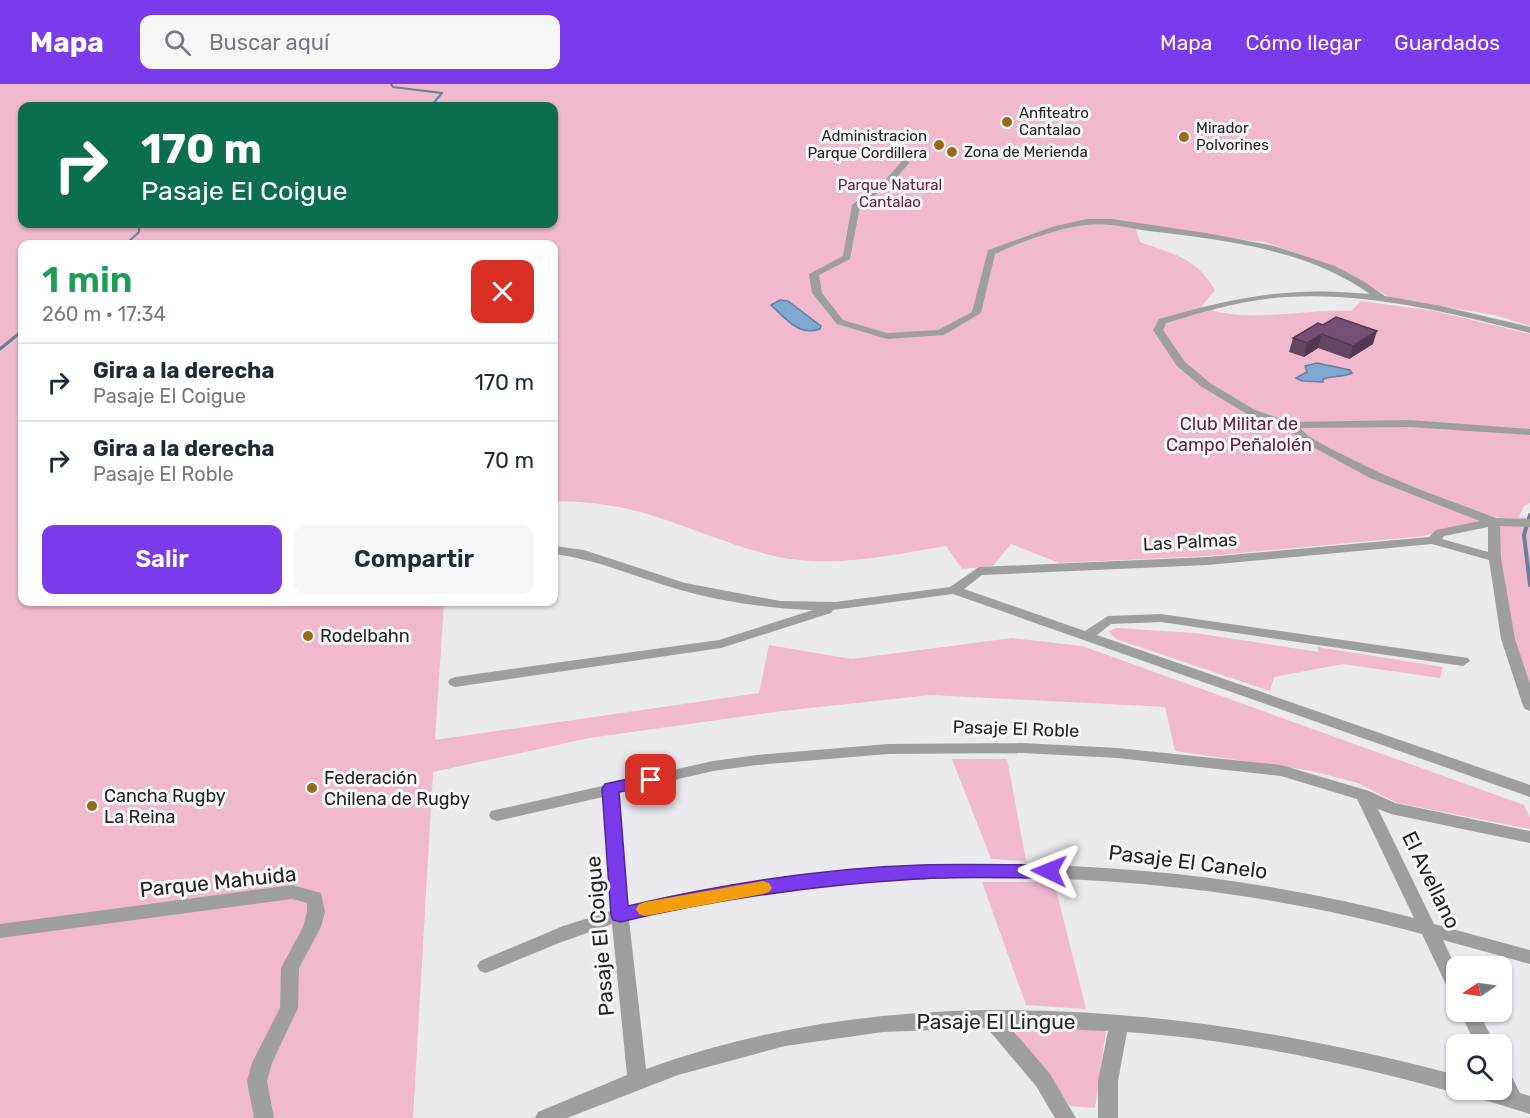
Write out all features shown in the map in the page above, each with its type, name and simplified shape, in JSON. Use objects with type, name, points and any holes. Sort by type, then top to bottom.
[{"type":"street","points":[[906,162],[889,181],[856,205],[848,257],[814,274],[816,293],[840,322],[887,336],[940,333],[976,314],[991,252],[1039,232],[1101,221],[1211,235],[1267,246],[1334,270],[1384,300]]},
{"type":"street","points":[[1530,330],[1470,315],[1384,300],[1306,294],[1274,295],[1205,308],[1162,321],[1158,330],[1181,364],[1206,385],[1251,412],[1290,425],[1363,422],[1449,423],[1530,432]]},
{"type":"street","points":[[1290,425],[1304,438],[1374,475],[1494,522],[1530,523]]},
{"type":"street","points":[[1494,522],[1495,558],[1508,639],[1530,706]]},
{"type":"street","name":"Las Palmas","points":[[1433,540],[1440,533],[1494,522]]},
{"type":"street","name":"Las Palmas","points":[[954,590],[979,572],[1208,561],[1433,540],[1495,558]]},
{"type":"street","points":[[558,550],[579,552],[682,586],[780,605],[835,606],[954,590],[1530,791]]},
{"type":"street","points":[[455,682],[721,644],[835,606]]},
{"type":"street","points":[[1086,637],[1108,620],[1161,618],[1463,661]]},
{"type":"street","name":"Pasaje El Roble","points":[[497,815],[713,766],[801,755],[888,748],[976,747],[1117,753],[1281,771],[1363,795],[1400,810],[1530,837]]},
{"type":"street","name":"Pasaje El Coigue","points":[[610,789],[637,1079]]},
{"type":"street","name":"El Avellano","points":[[1363,795],[1446,966]]},
{"type":"street","name":"Pasaje El Canelo","points":[[486,966],[545,940],[620,915],[681,901],[823,880],[920,872],[1016,870],[1117,875],[1220,886],[1326,904],[1530,957]]},
{"type":"street","name":"Parque Mahuida","points":[[0,931],[292,892],[315,898],[316,912],[312,927],[290,968],[289,1008],[262,1063],[257,1081],[264,1118]]},
{"type":"street","points":[[991,1019],[1043,1080],[1066,1118]]},
{"type":"street","name":"Pasaje El Lingue","points":[[545,1118],[637,1079],[763,1042],[842,1029],[916,1021],[991,1019],[1120,1022],[1196,1029],[1295,1044],[1406,1069],[1446,1081]]},
{"type":"street","points":[[1108,1118],[1106,1089],[1111,1053],[1120,1022]]},
{"type":"green space","points":[[0,84],[1530,84],[1530,326],[1495,315],[1393,299],[1336,268],[1265,242],[1136,229],[1140,242],[1183,258],[1200,270],[1215,290],[1201,307],[1219,312],[1257,315],[1351,311],[1361,301],[1434,311],[1530,334],[1530,503],[1524,506],[1519,517],[1530,518],[1530,698],[1512,642],[1497,563],[1498,517],[1424,536],[1208,556],[1059,563],[1011,544],[993,566],[962,569],[946,546],[882,557],[839,561],[795,560],[744,548],[632,510],[593,503],[558,501],[558,240],[18,240],[18,606],[444,606],[435,740],[759,693],[769,645],[851,659],[1012,638],[1082,646],[1524,805],[1530,818],[1530,829],[1397,803],[1358,783],[1312,771],[1175,751],[1165,707],[931,695],[782,711],[589,738],[433,772],[413,1118],[0,1118]]},
{"type":"green space","points":[[1117,628],[1195,633],[1319,652],[1317,647],[1443,667],[1440,678],[1343,664],[1274,677],[1270,691],[1116,639],[1108,631]]},
{"type":"green space","points":[[952,759],[1007,759],[1026,861],[991,859]]},
{"type":"green space","points":[[982,882],[1054,882],[1086,1009],[1026,1005]]},
{"type":"green space","points":[[1012,1028],[1106,1030],[1095,1108],[1070,1106]]},
{"type":"water","points":[[780,300],[788,301],[821,326],[820,329],[805,330],[793,325],[771,305]]},
{"type":"water","points":[[1317,363],[1350,370],[1352,373],[1323,379],[1323,382],[1302,381],[1296,378],[1307,372],[1305,366]]},
{"type":"building","points":[[1336,317],[1377,331],[1353,346],[1322,334],[1307,343],[1293,338],[1318,323],[1323,325]]},
{"type":"waterway","points":[[391,84],[393,87],[442,93],[434,102]]},
{"type":"waterway","points":[[130,240],[139,232],[139,228]]},
{"type":"waterway","points":[[0,349],[18,334]]},
{"type":"waterway","points":[[1530,515],[1524,535],[1530,585]]},
{"type":"slow traffic","points":[[645,909],[763,888]]},
{"type":"place","name":"Anfiteatro Cantalao","points":[[1007,122]]},
{"type":"place","name":"Mirador Polvorines","points":[[1184,137]]},
{"type":"place","name":"Administracion Parque Cordillera","points":[[939,145]]},
{"type":"place","name":"Zona de Merienda","points":[[952,152]]},
{"type":"place","name":"Rodelbahn","points":[[308,636]]},
{"type":"place","name":"Federación Chilena de Rugby","points":[[312,788]]},
{"type":"place","name":"Cancha Rugby La Reina","points":[[92,806]]},
{"type":"route","points":[[651,780],[610,789],[620,915],[681,901],[823,880],[968,870],[1049,871]]},
{"type":"park label","name":"Parque Natural Cantalao","points":[[890,194]]},
{"type":"park label","name":"Club Militar de Campo Peñalolén","points":[[1239,434]]}]
